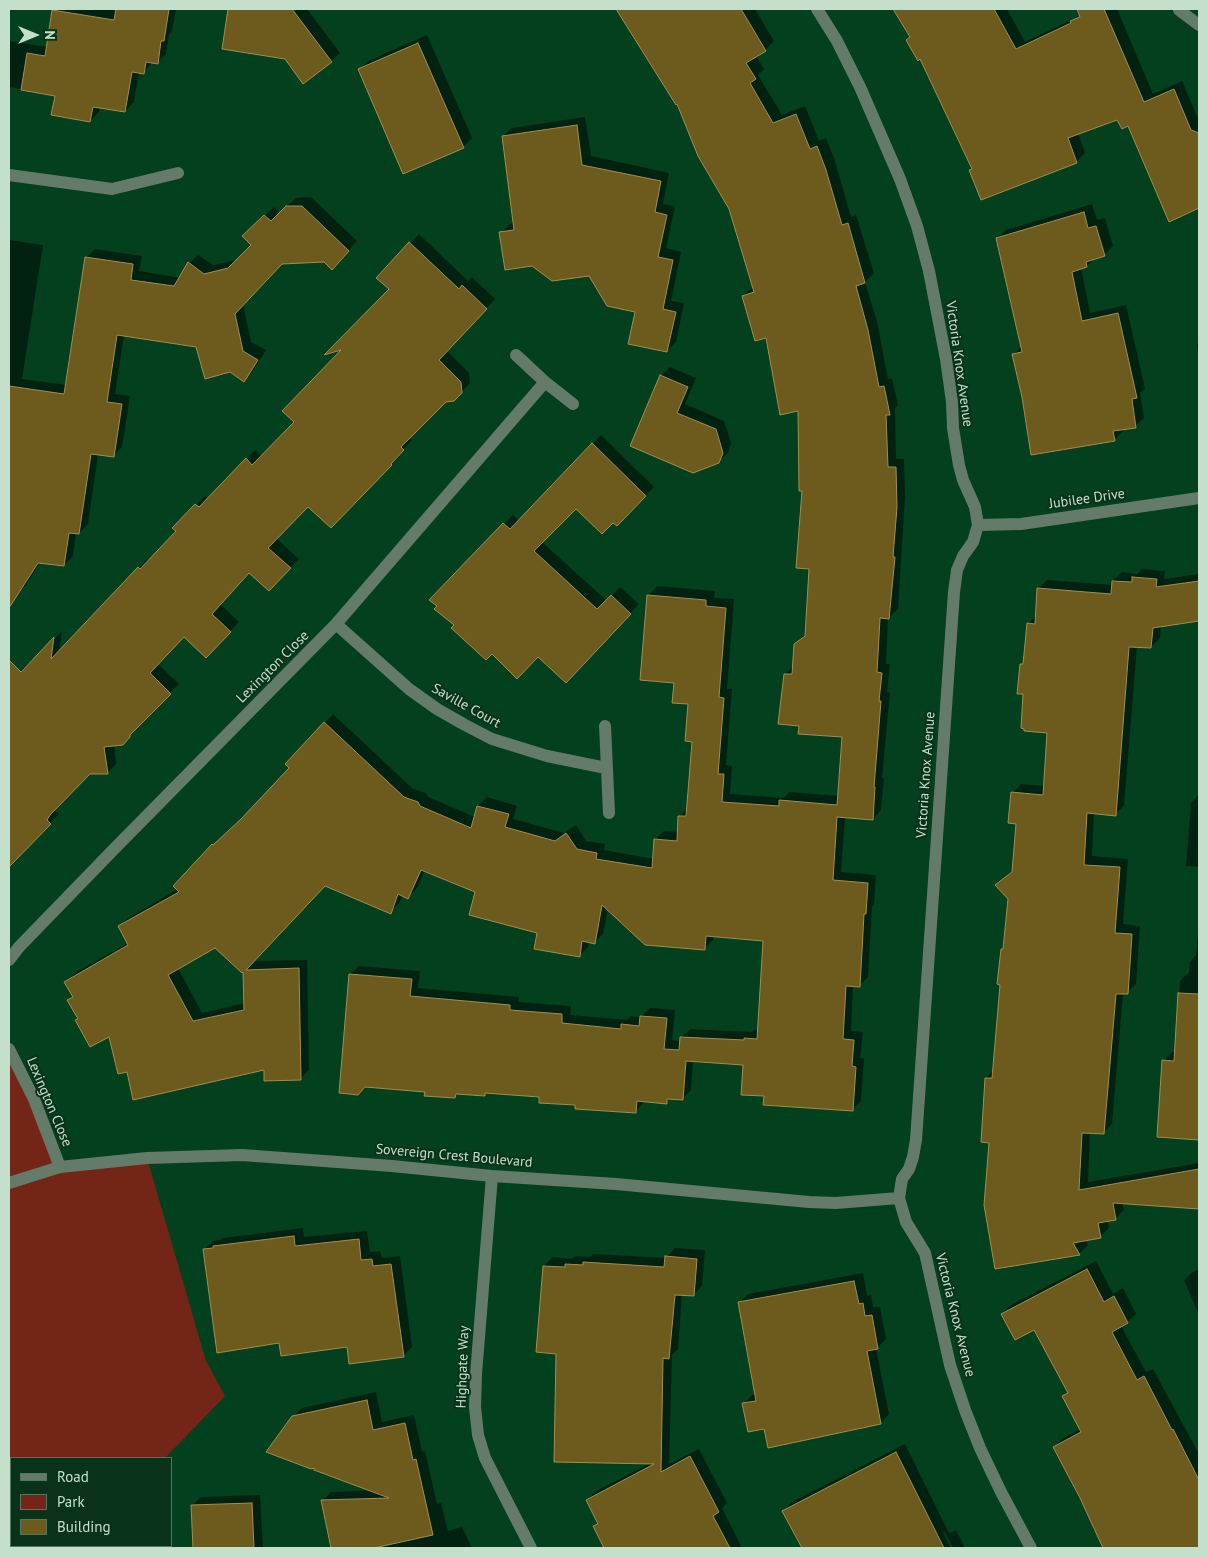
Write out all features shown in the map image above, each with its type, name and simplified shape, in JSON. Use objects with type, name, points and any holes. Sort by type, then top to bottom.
[{"type":"street","name":"Victoria Knox Avenue","points":[[817,9],[837,41],[860,87],[900,179],[917,226],[929,271],[946,359],[959,465],[963,480],[975,507],[978,525],[973,542],[963,556],[957,570],[954,592],[916,1140],[911,1163],[902,1179],[899,1198],[906,1222],[925,1253],[950,1364],[965,1410],[980,1448],[1001,1492],[1031,1548]]},
{"type":"street","points":[[1179,10],[1199,25]]},
{"type":"street","points":[[9,175],[112,189],[178,174]]},
{"type":"street","points":[[516,354],[545,382],[573,404]]},
{"type":"street","name":"Lexington Close","points":[[9,960],[336,624],[545,382]]},
{"type":"street","name":"Jubilee Drive","points":[[978,525],[1021,524],[1199,498]]},
{"type":"street","name":"Saville Court","points":[[336,624],[409,689],[465,726],[492,739],[511,745],[548,756],[606,768]]},
{"type":"street","points":[[605,726],[609,813]]},
{"type":"street","name":"Lexington Close","points":[[9,1049],[34,1099],[60,1167]]},
{"type":"street","name":"Sovereign Crest Boulevard","points":[[9,1183],[60,1167],[147,1158],[242,1155],[392,1166],[492,1176],[616,1184],[816,1202],[836,1203],[899,1198]]},
{"type":"street","name":"Highgate Way","points":[[492,1176],[475,1406],[478,1434],[485,1458],[530,1548]]},
{"type":"green space","points":[[9,1049],[60,1167],[147,1158],[206,1361],[225,1396],[166,1457],[10,1457],[10,1547],[81,1547],[9,1548]]},
{"type":"building","points":[[116,9],[169,9],[164,41],[161,41],[158,64],[146,62],[144,74],[132,72],[125,112],[93,107],[90,122],[51,115],[55,96],[21,90],[27,53],[45,56],[52,10],[114,20]]},
{"type":"building","points":[[228,9],[292,9],[332,62],[303,84],[285,59],[222,49]]},
{"type":"building","points":[[616,9],[741,9],[766,51],[746,63],[756,79],[750,83],[773,123],[796,114],[810,149],[817,146],[842,225],[848,223],[865,283],[856,286],[868,330],[879,387],[884,386],[890,415],[886,415],[888,467],[896,467],[897,507],[893,557],[895,557],[889,619],[880,618],[877,672],[882,673],[873,820],[837,817],[833,880],[868,883],[866,914],[864,914],[860,987],[846,986],[843,1039],[854,1040],[852,1066],[856,1067],[853,1111],[763,1105],[764,1096],[741,1095],[743,1065],[686,1061],[683,1100],[667,1099],[667,1104],[637,1101],[636,1113],[575,1109],[575,1105],[539,1103],[539,1097],[485,1093],[485,1096],[456,1094],[455,1098],[424,1096],[425,1092],[365,1087],[358,1095],[339,1093],[349,974],[412,979],[410,996],[510,1005],[510,1010],[562,1014],[562,1023],[621,1029],[621,1024],[639,1026],[640,1016],[667,1018],[664,1049],[679,1050],[680,1037],[757,1039],[763,941],[706,936],[705,950],[645,945],[602,905],[595,944],[582,941],[580,957],[534,949],[537,933],[469,915],[475,892],[421,870],[408,899],[398,894],[391,914],[325,886],[246,970],[299,968],[301,1080],[264,1081],[264,1070],[133,1100],[127,1072],[118,1074],[109,1037],[90,1047],[75,1020],[78,1019],[67,1000],[73,997],[64,982],[128,945],[118,926],[179,892],[173,886],[212,844],[241,819],[289,768],[285,764],[324,722],[404,797],[418,802],[420,806],[471,828],[477,806],[509,814],[505,827],[555,841],[566,833],[577,849],[597,853],[596,859],[652,868],[654,839],[677,841],[678,816],[686,816],[692,742],[685,741],[688,704],[672,703],[674,683],[640,680],[647,595],[706,600],[706,606],[726,608],[719,697],[724,698],[718,774],[724,774],[722,802],[779,806],[779,800],[837,805],[842,737],[798,734],[799,726],[778,724],[784,674],[792,674],[794,644],[805,636],[809,569],[796,568],[802,491],[799,491],[798,411],[780,415],[766,338],[755,341],[742,296],[754,292],[729,209],[698,156],[676,105]],"holes":[[[215,948],[242,973],[244,1010],[193,1021],[168,975]]]},
{"type":"building","points":[[893,9],[994,9],[1016,49],[1071,23],[1070,21],[1080,17],[1077,9],[1104,9],[1144,102],[1174,89],[1191,130],[1199,133],[1199,208],[1169,222],[1128,126],[1122,129],[1117,120],[1068,138],[1077,163],[981,200],[969,170],[972,169],[920,59],[918,61],[906,40],[910,37]]},
{"type":"building","points":[[418,43],[464,148],[403,174],[358,69]]},
{"type":"building","points":[[577,125],[582,165],[661,181],[655,212],[667,215],[658,257],[673,260],[663,309],[676,312],[667,352],[628,344],[635,312],[607,306],[589,276],[552,281],[532,266],[505,270],[499,232],[514,230],[502,136]]},
{"type":"building","points":[[286,206],[302,206],[349,251],[332,270],[324,262],[282,264],[235,314],[243,351],[258,360],[244,382],[230,372],[205,379],[196,347],[117,335],[107,402],[122,404],[114,457],[91,454],[79,534],[69,533],[64,566],[38,563],[9,608],[9,386],[64,394],[85,257],[133,264],[131,280],[174,286],[188,262],[204,274],[228,268],[251,245],[242,236],[264,215],[271,221]]},
{"type":"building","points":[[1084,212],[1088,228],[1096,226],[1105,256],[1086,262],[1087,267],[1072,272],[1082,321],[1118,313],[1137,398],[1132,399],[1136,428],[1113,431],[1115,441],[1031,455],[1022,397],[1012,354],[1022,352],[996,238]]},
{"type":"building","points":[[409,242],[459,289],[462,285],[487,309],[439,360],[461,382],[462,393],[454,401],[446,402],[401,447],[404,450],[392,465],[331,528],[308,507],[268,548],[291,568],[269,591],[249,573],[212,614],[231,632],[206,658],[184,637],[150,673],[171,694],[130,735],[123,745],[104,747],[108,774],[90,774],[50,815],[47,820],[51,824],[9,867],[9,660],[21,672],[54,637],[51,659],[138,567],[140,569],[176,531],[172,528],[195,504],[199,507],[246,458],[252,465],[294,422],[282,411],[341,350],[324,355],[389,289],[376,278]]},
{"type":"building","points":[[660,375],[688,387],[677,413],[716,429],[723,453],[719,463],[693,473],[630,446]]},
{"type":"building","points":[[592,443],[646,496],[617,526],[613,523],[602,534],[576,509],[534,551],[597,609],[611,595],[631,614],[566,683],[538,657],[517,679],[492,654],[486,660],[451,628],[454,625],[434,609],[437,606],[429,600],[503,523],[510,529]]},
{"type":"building","points":[[1132,577],[1157,579],[1156,587],[1199,581],[1199,621],[1153,628],[1151,648],[1129,647],[1116,816],[1087,813],[1084,865],[1120,867],[1115,933],[1132,934],[1128,994],[1116,994],[1104,1134],[1082,1133],[1079,1190],[1199,1169],[1199,1209],[1113,1203],[1116,1220],[1098,1223],[1101,1238],[1073,1243],[1080,1255],[995,1269],[984,1205],[989,1143],[981,1142],[985,1078],[992,1078],[1000,985],[997,984],[1008,899],[995,885],[1012,872],[1016,824],[1008,823],[1011,792],[1043,795],[1047,733],[1024,731],[1021,728],[1023,694],[1017,694],[1020,664],[1023,664],[1027,623],[1035,624],[1037,588],[1111,594],[1112,581],[1132,582]]},
{"type":"building","points":[[1178,993],[1199,994],[1199,1140],[1157,1137],[1162,1060],[1174,1061]]},
{"type":"building","points":[[294,1236],[295,1246],[359,1239],[361,1260],[372,1259],[373,1266],[391,1264],[404,1357],[349,1364],[347,1347],[281,1356],[279,1343],[217,1353],[203,1249],[213,1248],[213,1246]]},
{"type":"building","points":[[665,1256],[697,1259],[694,1296],[675,1295],[669,1359],[663,1358],[661,1472],[690,1456],[719,1512],[713,1516],[730,1548],[604,1548],[593,1526],[598,1524],[586,1500],[654,1464],[554,1462],[556,1354],[536,1352],[543,1266],[565,1267],[565,1264],[583,1265],[583,1262],[664,1267]]},
{"type":"building","points":[[1087,1269],[1104,1302],[1114,1296],[1128,1323],[1112,1332],[1137,1380],[1144,1376],[1199,1480],[1199,1548],[1103,1548],[1080,1498],[1053,1447],[1081,1432],[1062,1396],[1068,1393],[1034,1330],[1015,1340],[1001,1314]]},
{"type":"building","points":[[854,1281],[859,1304],[863,1303],[865,1316],[872,1315],[878,1349],[867,1351],[881,1424],[768,1448],[764,1429],[748,1432],[742,1403],[756,1401],[738,1302]]},
{"type":"building","points":[[367,1400],[373,1430],[405,1423],[413,1460],[416,1459],[433,1535],[374,1548],[331,1548],[321,1500],[389,1498],[314,1470],[314,1468],[311,1469],[266,1452],[292,1416]]},
{"type":"building","points":[[896,1452],[944,1548],[802,1548],[782,1511]]},
{"type":"building","points":[[252,1503],[254,1548],[193,1548],[191,1505]]}]
